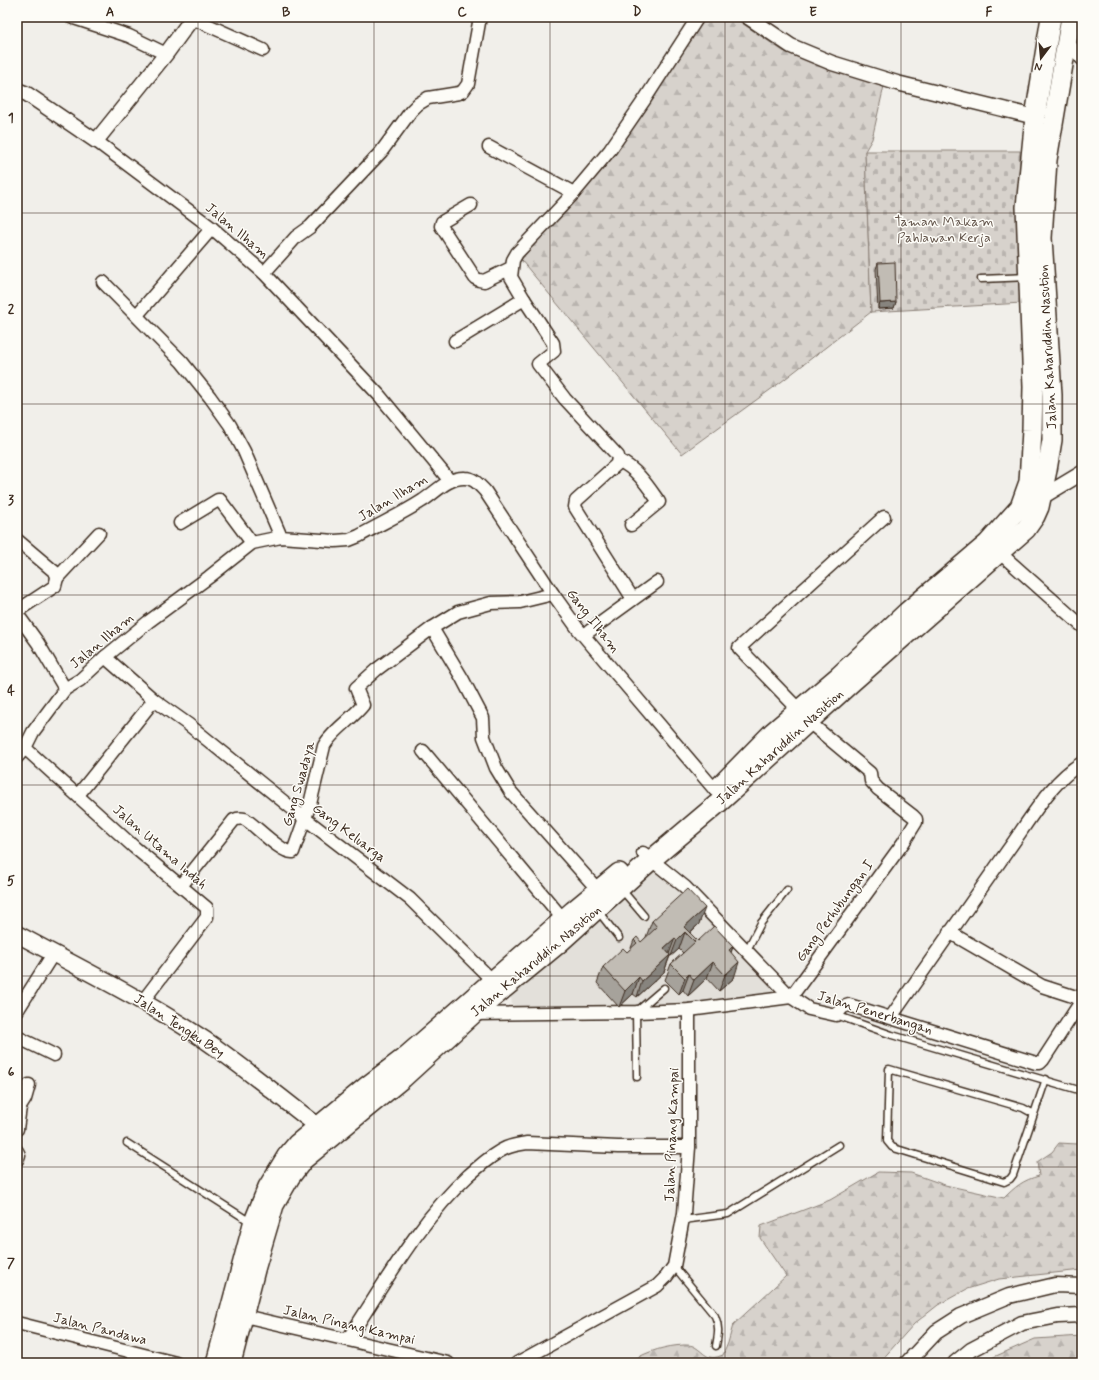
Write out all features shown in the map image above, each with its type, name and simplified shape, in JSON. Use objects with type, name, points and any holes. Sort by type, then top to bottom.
[{"type":"highway","name":"Jalan Kaharuddin Nasution","points":[[231,1363],[256,1266],[274,1205],[290,1177],[324,1133],[366,1087],[558,944],[620,889],[647,857],[773,732],[804,716],[852,682],[1000,553],[1026,529],[1035,516],[1033,496],[1029,482],[1033,387],[1026,207],[1035,117],[1051,17]]},
{"type":"highway","name":"Jalan Kaharuddin Nasution","points":[[469,1010],[493,981],[598,890],[647,857],[722,800],[804,716],[839,676],[907,612],[987,544],[1020,507],[1033,496],[1052,440],[1052,395],[1043,230],[1047,160],[1071,17]]},
{"type":"highway","name":"Jalan Kaharuddin Nasution","points":[[216,1363],[253,1224],[268,1187],[287,1156],[297,1144],[324,1133]]},
{"type":"main road","name":"Jalan Tengku Bey","points":[[17,934],[143,1001],[205,1040],[266,1085],[324,1133]]},
{"type":"street","points":[[71,17],[129,36],[166,54]]},
{"type":"street","points":[[264,273],[296,237],[310,227],[381,152],[411,111],[418,104],[428,98],[459,93],[466,88],[480,17]]},
{"type":"street","points":[[633,599],[575,507],[576,501],[617,464],[618,456],[565,400],[538,364],[554,351],[553,343],[511,277],[512,268],[513,260],[517,253],[574,192],[610,150],[646,99],[698,17]]},
{"type":"street","points":[[748,17],[791,46],[832,63],[898,83],[1035,117]]},
{"type":"street","points":[[17,90],[28,94],[96,141],[166,54],[192,18],[263,50]]},
{"type":"street","points":[[1067,41],[1082,60]]},
{"type":"street","name":"Jalan Ilham","points":[[21,752],[33,732],[66,689],[80,680],[105,657],[148,622],[252,543],[281,537],[320,540],[349,540],[423,501],[450,481],[379,395],[264,273],[212,228],[96,141]]},
{"type":"street","points":[[489,146],[574,192]]},
{"type":"street","points":[[471,205],[442,222],[441,226],[475,278],[484,281],[512,268]]},
{"type":"street","points":[[137,315],[212,228]]},
{"type":"street","points":[[104,282],[182,362],[230,425],[244,451],[281,537]]},
{"type":"street","points":[[455,341],[524,299]]},
{"type":"street","points":[[618,460],[626,464],[640,475],[659,502],[631,525]]},
{"type":"street","points":[[1033,496],[1082,473]]},
{"type":"street","name":"Gang Ilham","points":[[450,481],[463,477],[470,478],[485,491],[553,594],[584,635],[715,790]]},
{"type":"street","points":[[180,523],[220,500],[252,543]]},
{"type":"street","points":[[804,716],[739,648],[884,517]]},
{"type":"street","points":[[17,611],[55,586],[57,578],[99,533]]},
{"type":"street","points":[[17,540],[56,573],[57,578]]},
{"type":"street","points":[[1000,553],[1082,626]]},
{"type":"street","points":[[584,635],[657,582]]},
{"type":"street","name":"Gang Swadaya","points":[[181,886],[234,820],[240,818],[245,819],[283,849],[291,853],[294,850],[310,804],[324,746],[328,739],[355,715],[363,705],[356,688],[376,670],[432,628],[458,612],[491,603],[520,602],[553,594]]},
{"type":"street","points":[[17,614],[38,643],[66,689]]},
{"type":"street","points":[[432,628],[462,678],[483,718],[484,737],[496,768],[510,791],[598,890]]},
{"type":"street","name":"Gang Keluarga","points":[[105,657],[154,700],[189,725],[305,819],[410,899],[493,981]]},
{"type":"street","points":[[78,795],[154,700]]},
{"type":"street","name":"Gang Perhubungan I","points":[[791,996],[903,843],[916,822],[916,819],[870,781],[870,773],[804,716]]},
{"type":"street","points":[[423,751],[564,919]]},
{"type":"street","name":"Jalan Utama Indah","points":[[21,752],[78,795],[134,847],[207,908],[207,917],[143,1001]]},
{"type":"street","points":[[891,1017],[949,932],[1049,793],[1071,769],[1082,762]]},
{"type":"street","name":"Jalan Penerbangan","points":[[647,857],[685,887],[791,996],[809,1009],[836,1015]]},
{"type":"street","points":[[836,1015],[843,1007],[849,1005],[1029,1061],[1040,1063],[1082,999],[1042,986],[949,932]]},
{"type":"street","points":[[17,1011],[53,954]]},
{"type":"street","points":[[469,1010],[636,1012],[689,1010],[791,996]]},
{"type":"street","name":"Jalan Pinang Kampai","points":[[517,1363],[657,1286],[674,1266],[683,1220],[689,1147],[689,1010]]},
{"type":"street","points":[[17,1037],[54,1055]]},
{"type":"street","points":[[17,1129],[18,1107],[25,1099],[29,1085]]},
{"type":"street","points":[[348,1339],[416,1236],[434,1212],[457,1186],[485,1161],[505,1148],[527,1143],[618,1148],[689,1147]]},
{"type":"street","points":[[17,1151],[17,1160]]},
{"type":"street","points":[[906,1363],[936,1332],[961,1316],[1009,1296],[1055,1285],[1082,1286]]},
{"type":"street","points":[[956,1363],[971,1350],[1022,1323],[1058,1316],[1082,1315]]},
{"type":"street","name":"Jalan Pinang Kampai","points":[[244,1316],[448,1363]]},
{"type":"street","name":"Jalan Pandawa","points":[[17,1324],[176,1363]]},
{"type":"lane","points":[[982,279],[1029,277]]},
{"type":"lane","points":[[620,889],[644,916]]},
{"type":"lane","points":[[746,950],[762,923],[787,890]]},
{"type":"lane","points":[[597,910],[619,938]]},
{"type":"lane","points":[[637,1077],[636,1012],[664,988]]},
{"type":"lane","name":"Jalan Penerbangan","points":[[836,1015],[892,1035],[1082,1090]]},
{"type":"lane","points":[[1034,1114],[1023,1108],[889,1069],[887,1141],[892,1147],[1004,1182],[1013,1175],[1034,1114],[1046,1079]]},
{"type":"lane","points":[[127,1144],[253,1224]]},
{"type":"lane","points":[[683,1220],[728,1214],[839,1145]]},
{"type":"lane","points":[[674,1266],[715,1316],[718,1322],[719,1332],[716,1346]]},
{"type":"shaded area","points":[[653,869],[681,889],[777,990],[777,998],[624,1009],[521,1008],[512,1005],[511,997]]},
{"type":"green space","points":[[706,17],[733,17],[783,51],[831,69],[884,86],[872,139],[865,151],[871,312],[781,382],[682,454],[521,260],[647,104]]},
{"type":"green space","name":"Taman Makam Pahlawan Kerja","points":[[865,151],[1020,151],[1022,303],[871,312]]},
{"type":"green space","points":[[1082,1135],[1082,1270],[999,1279],[967,1289],[938,1305],[914,1324],[879,1363],[633,1363],[633,1360],[645,1354],[664,1348],[686,1345],[697,1348],[709,1357],[723,1355],[733,1325],[786,1276],[760,1238],[761,1226],[830,1200],[878,1172],[911,1173],[945,1185],[1004,1198],[1020,1184],[1039,1176],[1037,1162],[1052,1152],[1059,1143],[1077,1144]]},
{"type":"green space","points":[[1082,1336],[1082,1363],[980,1363],[1035,1339]]},
{"type":"building","points":[[895,262],[896,302],[880,303],[878,263]]},
{"type":"building","points":[[687,889],[705,908],[684,927],[698,941],[714,926],[733,946],[729,950],[739,962],[725,975],[713,962],[694,980],[689,974],[685,978],[671,964],[695,942],[685,932],[677,940],[675,938],[664,948],[670,955],[642,981],[639,977],[625,991],[603,967],[623,948],[627,952],[637,943],[634,940],[637,937],[641,942],[657,927],[652,921]]}]
